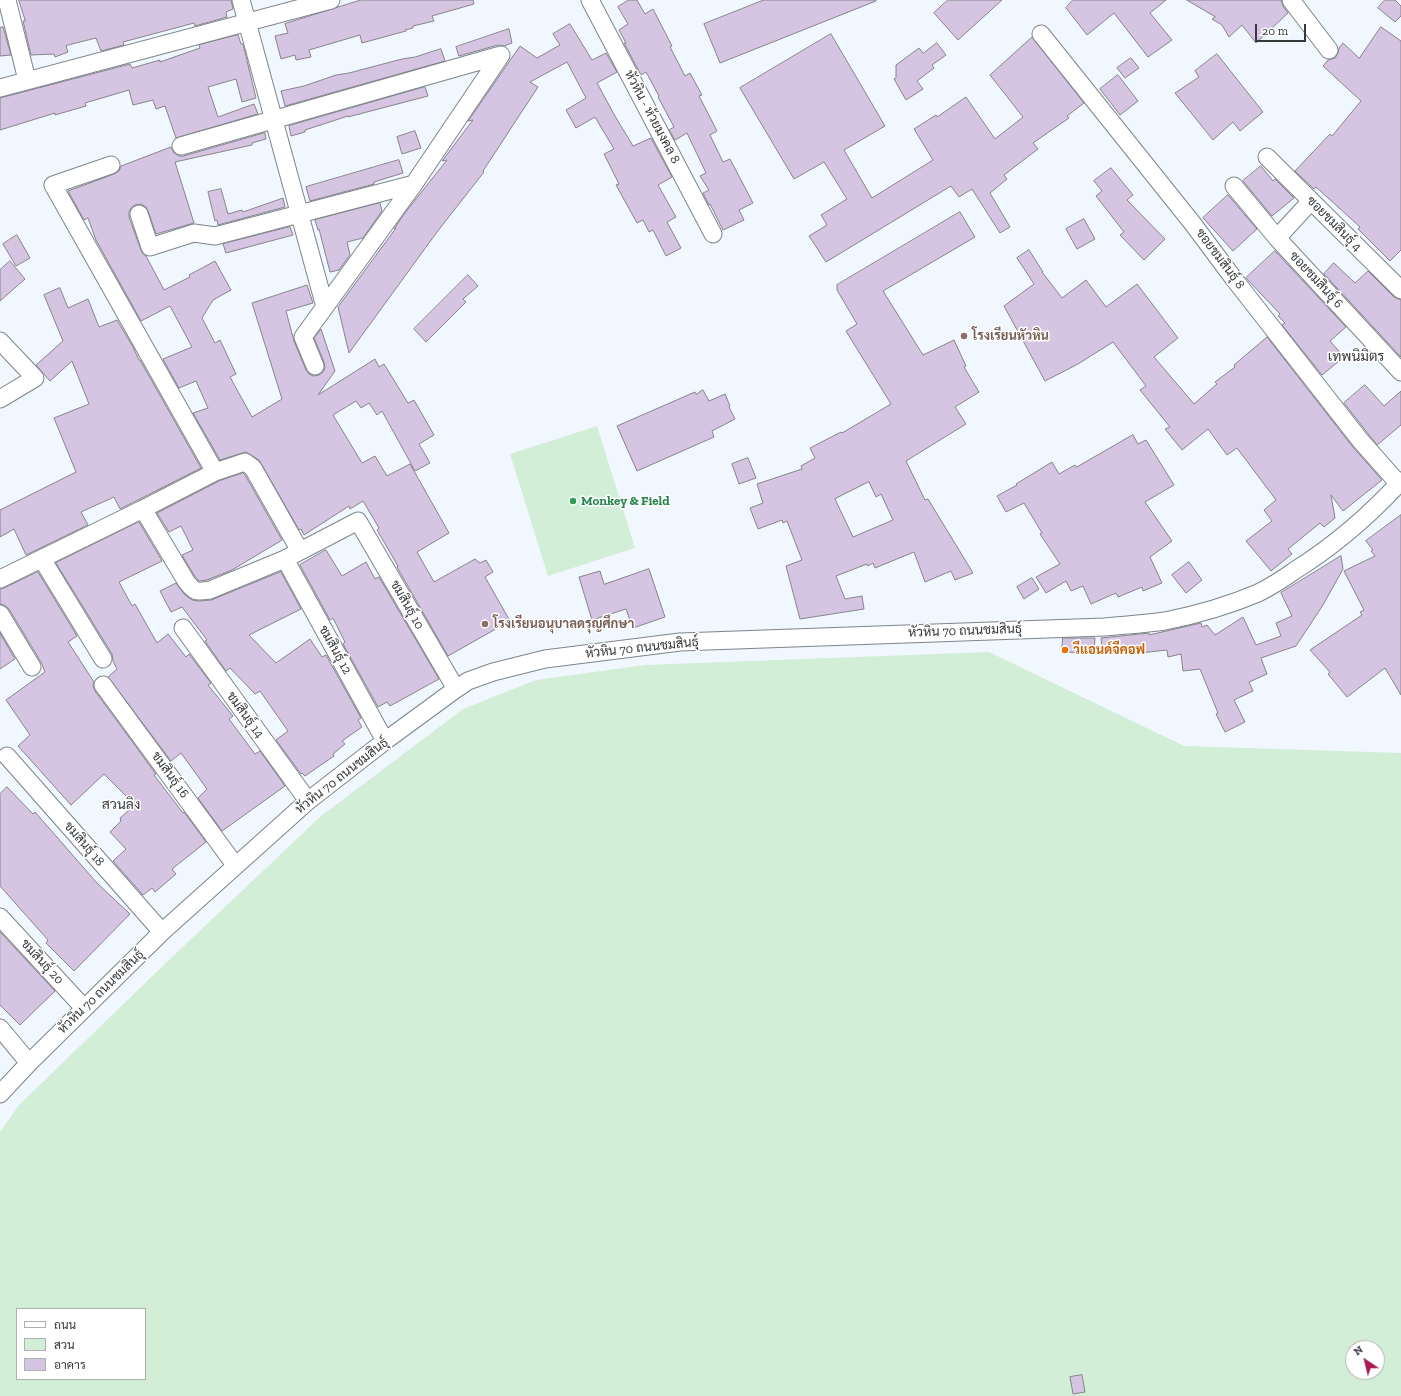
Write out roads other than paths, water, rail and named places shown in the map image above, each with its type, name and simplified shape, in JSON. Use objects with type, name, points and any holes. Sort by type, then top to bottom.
[{"type":"street","points":[[7,0],[27,80]]},
{"type":"street","points":[[241,0],[325,307]]},
{"type":"street","points":[[0,88],[331,0]]},
{"type":"street","name":"หัวหิน - ห้วยมงคล 8","points":[[590,0],[713,234]]},
{"type":"street","points":[[1291,0],[1329,50]]},
{"type":"street","name":"ซอยชมสินธุ์ 8","points":[[1041,34],[1193,224],[1234,279],[1360,440],[1400,482]]},
{"type":"street","points":[[181,146],[501,55],[414,184],[303,337],[315,366]]},
{"type":"street","name":"ซอยชมสินธุ์ 4","points":[[1267,157],[1401,290]]},
{"type":"street","points":[[0,579],[215,472],[53,185],[111,165]]},
{"type":"street","points":[[139,214],[150,247],[194,233],[215,236],[414,184]]},
{"type":"street","name":"ซอยชมสินธุ์ 6","points":[[1234,186],[1277,238],[1401,372]]},
{"type":"street","points":[[1277,238],[1311,201]]},
{"type":"street","points":[[0,341],[35,378],[0,399]]},
{"type":"street","name":"ชมสินธุ์ 12","points":[[215,472],[245,462],[253,468],[292,555],[385,741]]},
{"type":"street","name":"หัวหิน 70 ถนนชมสินธุ์","points":[[0,1094],[84,1008],[162,932],[308,801],[385,741],[468,681],[493,672],[545,659],[680,642],[1104,627],[1164,621],[1214,608],[1258,592],[1285,577],[1341,539],[1368,515],[1400,482]]},
{"type":"street","points":[[143,509],[186,581],[192,590],[198,592],[210,590],[292,555]]},
{"type":"street","name":"ชมสินธุ์ 10","points":[[292,555],[358,521],[456,689]]},
{"type":"street","points":[[42,559],[103,659]]},
{"type":"street","points":[[0,614],[32,667]]},
{"type":"street","name":"ชมสินธุ์ 14","points":[[183,628],[308,801]]},
{"type":"street","name":"ชมสินธุ์ 16","points":[[103,685],[236,865]]},
{"type":"street","name":"ชมสินธุ์ 18","points":[[7,756],[162,932]]},
{"type":"street","name":"ชมสินธุ์ 20","points":[[0,917],[84,1008]]},
{"type":"street","points":[[0,1028],[29,1063]]},
{"type":"place","name":"โรงเรียนหัวหิน","points":[[964,336]]},
{"type":"place","name":"Monkey & Field","points":[[573,501]]},
{"type":"place","name":"โรงเรียนอนุบาลดรุญศึกษา","points":[[485,624]]},
{"type":"place","name":"วีแอนด์จีคอฟ","points":[[1065,650]]},
{"type":"district","name":"เทพนิมิตร","points":[[1356,357]]},
{"type":"district","name":"สวนลิง","points":[[121,805]]}]
